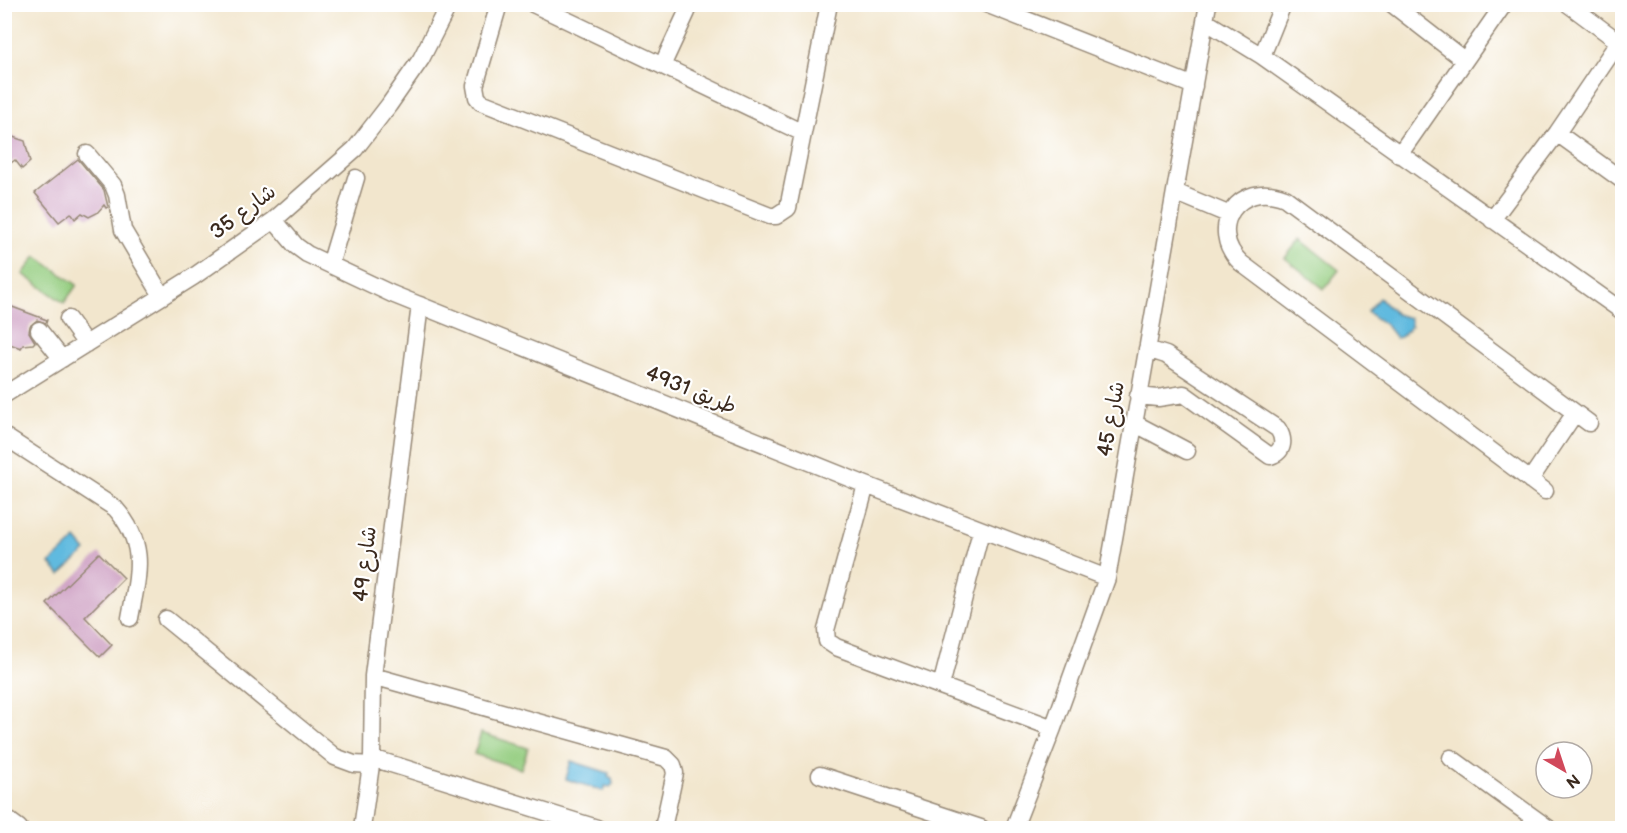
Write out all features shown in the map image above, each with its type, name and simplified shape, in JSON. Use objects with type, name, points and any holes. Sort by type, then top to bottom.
[{"type":"street","name":"شارع 35","points":[[4,395],[162,296],[274,220],[355,149],[421,59],[449,4]]},
{"type":"street","points":[[499,4],[476,86],[477,97],[481,102],[770,216],[776,216],[788,208],[829,4]]},
{"type":"street","points":[[533,4],[803,133]]},
{"type":"street","points":[[662,66],[687,12],[687,4]]},
{"type":"street","points":[[986,4],[1194,86]]},
{"type":"street","points":[[1262,56],[1283,4]]},
{"type":"street","points":[[1392,4],[1464,60]]},
{"type":"street","points":[[1399,155],[1504,4]]},
{"type":"street","points":[[1492,220],[1557,133],[1621,40],[1568,4]]},
{"type":"street","points":[[1207,13],[1262,56],[1399,155],[1623,311]]},
{"type":"street","name":"شارع 45","points":[[1014,828],[1107,578],[1207,13]]},
{"type":"street","points":[[1557,133],[1623,180]]},
{"type":"street","points":[[87,154],[113,185],[123,230],[162,296]]},
{"type":"street","points":[[330,265],[356,178]]},
{"type":"street","points":[[1175,192],[1230,215]]},
{"type":"street","points":[[1530,480],[1582,418],[1285,198],[1275,194],[1254,194],[1244,199],[1230,215],[1226,236],[1233,256],[1530,480],[1545,490]]},
{"type":"street","name":"طريق 4931","points":[[274,220],[296,246],[330,265],[420,305],[981,531],[1107,578]]},
{"type":"street","name":"شارع 49","points":[[362,828],[371,762],[374,676],[420,305]]},
{"type":"street","points":[[68,319],[86,344]]},
{"type":"street","points":[[39,330],[62,359]]},
{"type":"street","points":[[1138,396],[1158,398],[1184,394],[1270,456],[1277,454],[1281,449],[1282,435],[1278,429],[1166,355],[1147,349]]},
{"type":"street","points":[[1184,394],[1190,370]]},
{"type":"street","points":[[1134,423],[1186,451]]},
{"type":"street","points":[[4,436],[108,503],[126,521],[134,536],[138,553],[138,570],[130,618]]},
{"type":"street","points":[[866,485],[826,630],[827,640],[836,647],[1053,728]]},
{"type":"street","points":[[941,686],[981,531]]},
{"type":"street","points":[[166,619],[335,758],[354,764],[371,762],[597,828]]},
{"type":"street","points":[[374,676],[666,759],[673,765],[675,773],[663,828]]},
{"type":"street","points":[[1451,758],[1548,828]]},
{"type":"street","points":[[820,775],[981,828]]},
{"type":"street","points":[[4,817],[19,828]]},
{"type":"green space","points":[[1300,239],[1339,270],[1324,289],[1285,258]]},
{"type":"green space","points":[[36,256],[77,285],[64,303],[23,274]]},
{"type":"green space","points":[[481,733],[528,748],[521,769],[474,754]]},
{"type":"water","points":[[1379,298],[1396,314],[1410,318],[1411,326],[1401,337],[1396,338],[1386,325],[1367,312]]},
{"type":"water","points":[[76,539],[86,551],[60,575],[50,563]]},
{"type":"water","points":[[571,761],[609,773],[608,777],[612,779],[613,784],[610,787],[605,786],[603,791],[566,779]]},
{"type":"building","points":[[7,135],[25,141],[30,162],[22,169],[15,160],[4,168],[4,141],[7,142]]},
{"type":"building","points":[[78,159],[104,190],[108,207],[104,205],[97,213],[89,217],[82,213],[75,219],[71,213],[59,222],[35,193]]},
{"type":"building","points":[[7,305],[47,320],[46,323],[37,320],[30,326],[29,332],[35,342],[33,344],[23,345],[21,348],[4,342],[4,313]]},
{"type":"building","points":[[99,553],[124,578],[85,617],[112,645],[100,657],[47,604]]}]
